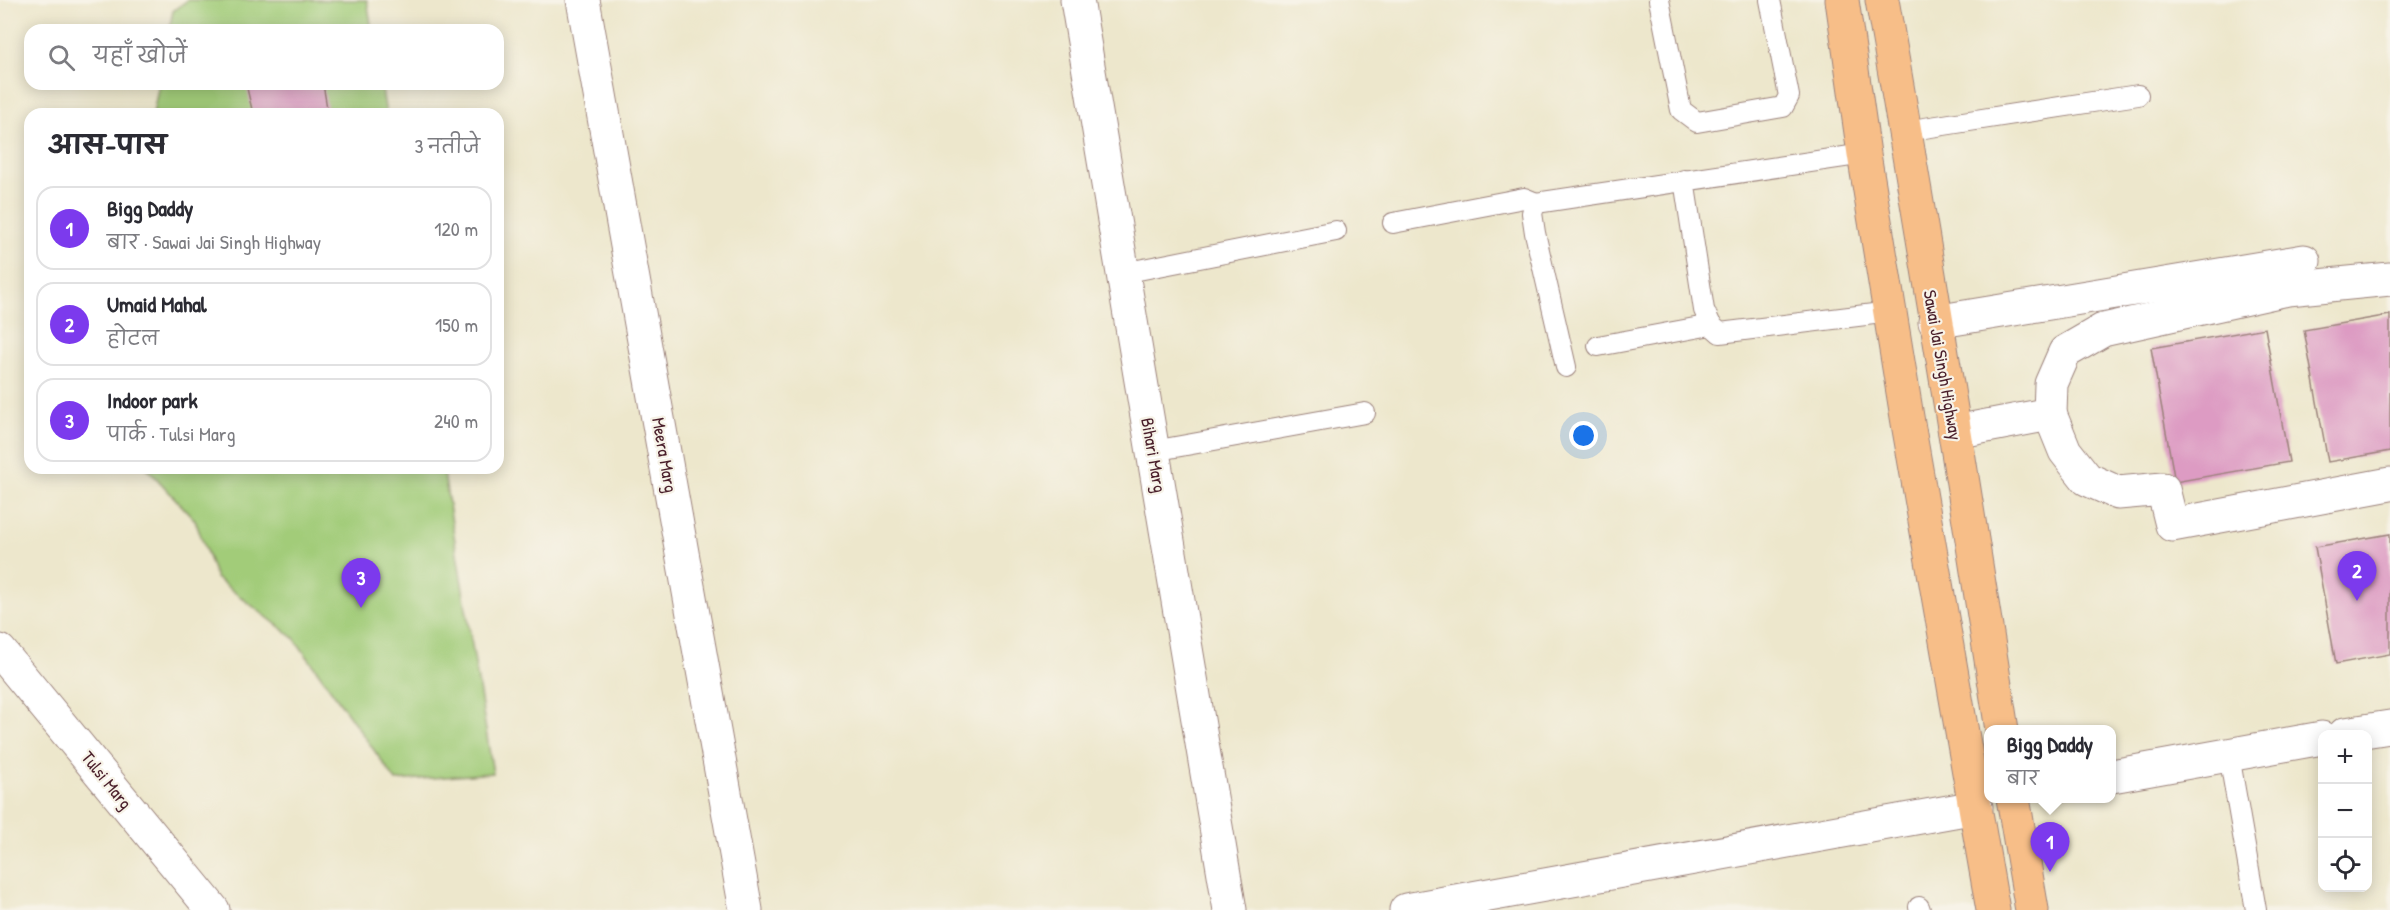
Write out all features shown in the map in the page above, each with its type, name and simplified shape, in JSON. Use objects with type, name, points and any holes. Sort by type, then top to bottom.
[{"type":"main road","points":[[1842,0],[1890,312],[1993,910]]},
{"type":"main road","name":"Sawai Jai Singh Highway","points":[[1882,0],[1955,432],[2001,725]]},
{"type":"main road","points":[[2014,803],[2032,910]]},
{"type":"street","name":"Meera Marg","points":[[583,0],[746,910]]},
{"type":"street","name":"Bihari Marg","points":[[1077,0],[1230,910]]},
{"type":"street","points":[[1935,322],[2304,261]]},
{"type":"street","points":[[2390,279],[2288,289],[2103,330],[2065,352],[2051,384],[2050,414],[2065,451],[2088,479],[2118,493],[2163,489],[2172,525],[2390,484]]},
{"type":"street","points":[[1955,432],[2050,414]]},
{"type":"street","name":"Tulsi Marg","points":[[0,651],[213,910]]},
{"type":"street","points":[[2372,730],[2390,727]]},
{"type":"street","points":[[2116,775],[2318,739]]},
{"type":"street","points":[[1406,910],[1976,807]]},
{"type":"lane","points":[[1659,0],[1682,110],[1697,122],[1783,107],[1789,96],[1770,0]]},
{"type":"lane","points":[[1905,131],[2138,95]]},
{"type":"lane","points":[[1392,223],[1524,198],[1536,203],[1864,154]]},
{"type":"lane","points":[[1684,180],[1704,310],[1711,325],[1720,333],[1890,312]]},
{"type":"lane","points":[[1536,203],[1532,213],[1535,233],[1566,367]]},
{"type":"lane","points":[[1123,273],[1336,231]]},
{"type":"lane","points":[[1598,346],[1711,325]]},
{"type":"lane","points":[[1153,451],[1365,413]]},
{"type":"lane","points":[[2229,755],[2256,910]]},
{"type":"green space","points":[[188,0],[367,0],[371,24],[170,24],[173,11]]},
{"type":"green space","points":[[158,90],[382,90],[385,108],[154,108]]},
{"type":"green space","points":[[153,474],[444,474],[493,773],[396,781],[294,638],[216,578],[195,520]]},
{"type":"building","points":[[247,90],[324,90],[327,108],[252,108]]},
{"type":"building","points":[[2390,315],[2390,451],[2328,462],[2304,330]]},
{"type":"building","points":[[2265,328],[2289,462],[2175,482],[2151,348]]},
{"type":"building","points":[[2390,534],[2390,654],[2336,664],[2315,547]]},
{"type":"place","name":"Umaid Mahal","points":[[2357,601]]},
{"type":"place","name":"Indoor park","points":[[361,608]]},
{"type":"place","name":"Bigg Daddy","points":[[2050,872]]}]
